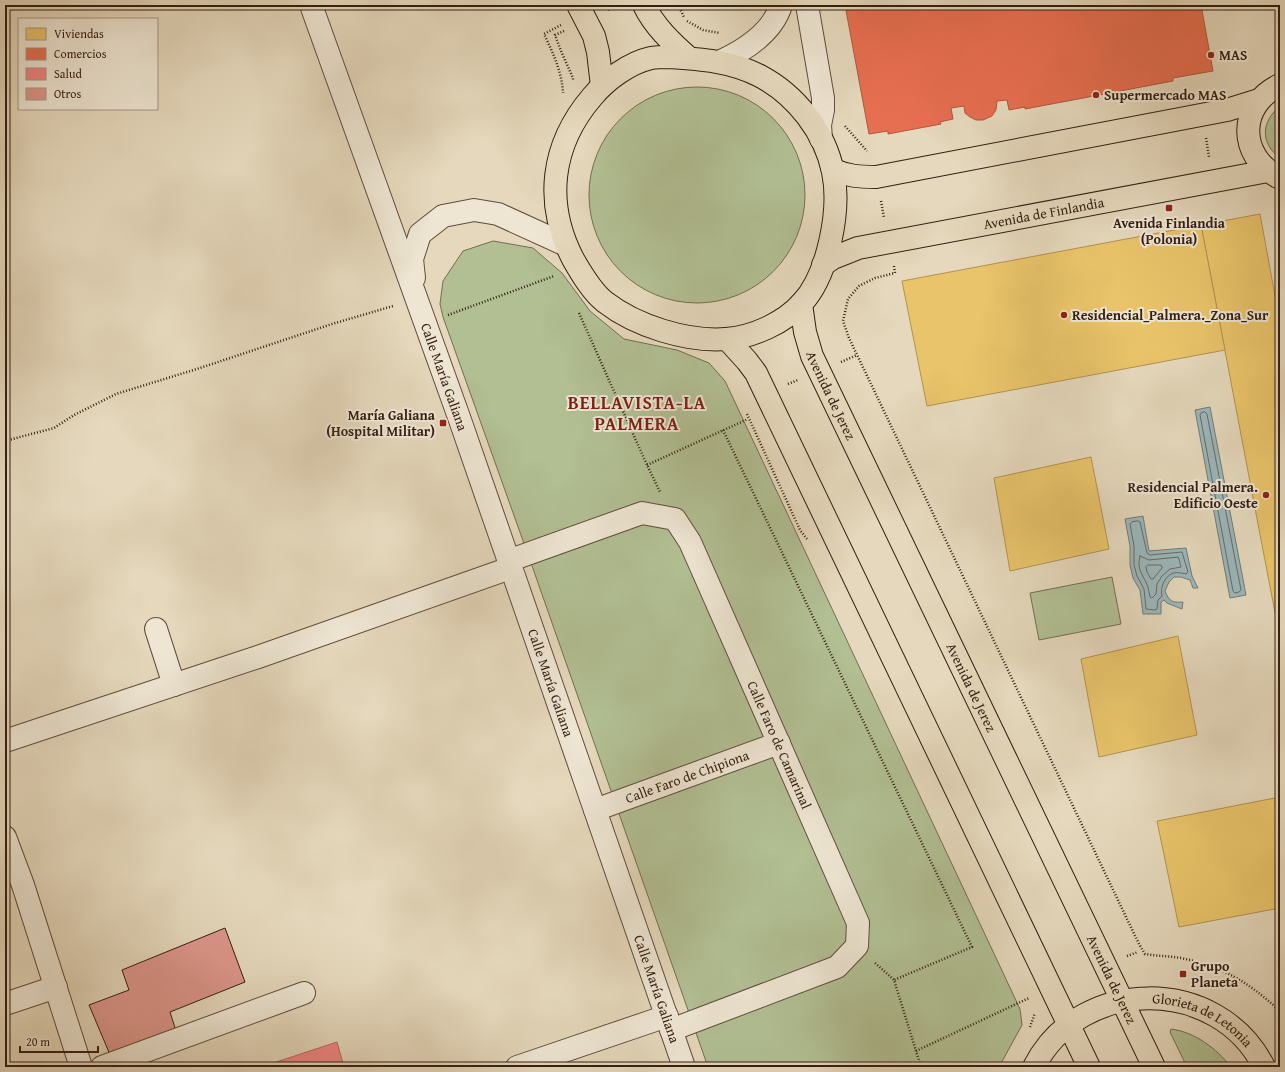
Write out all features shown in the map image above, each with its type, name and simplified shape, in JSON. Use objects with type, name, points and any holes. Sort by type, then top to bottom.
[{"type":"main road","points":[[578,5],[594,36],[598,52],[602,86]]},
{"type":"main road","points":[[644,5],[661,30],[673,44],[689,58]]},
{"type":"main road","points":[[650,58],[689,58],[736,66],[760,75],[777,86],[800,106],[821,139],[833,170],[836,188],[832,235],[818,279],[808,296],[801,304],[778,323],[755,333],[727,339],[684,336],[656,329],[628,317],[603,300],[582,275],[566,245],[556,210],[555,184],[558,158],[574,122],[587,103],[602,86],[621,72],[650,58]]},
{"type":"main road","points":[[1274,174],[1260,163],[1254,154],[1248,132],[1253,110],[1259,100],[1280,85]]},
{"type":"main road","points":[[833,170],[846,175],[876,177],[1227,110],[1259,100]]},
{"type":"main road","name":"Avenida de Finlandia","points":[[823,265],[833,258],[858,248],[1274,174]]},
{"type":"main road","name":"Avenida de Jerez","points":[[801,304],[805,332],[812,356],[1154,1067]]},
{"type":"main road","points":[[727,339],[756,373],[1089,1067]]},
{"type":"main road","name":"Glorieta de Letonia","points":[[1034,1067],[1050,1043],[1069,1025],[1085,1014],[1105,1005],[1150,998],[1172,1000],[1194,1006],[1215,1015],[1233,1028],[1268,1062]]},
{"type":"street","name":"Calle María Galiana","points":[[311,5],[417,299],[684,1067]]},
{"type":"street","points":[[719,62],[748,46],[760,36],[772,24],[782,5]]},
{"type":"street","points":[[807,5],[823,98],[823,110],[820,125],[821,139]]},
{"type":"street","name":"Calle María Galiana","points":[[417,299],[412,259],[420,234],[443,216],[474,210],[498,214],[566,245]]},
{"type":"street","points":[[5,741],[258,657],[509,565],[642,513],[674,519]]},
{"type":"street","name":"Calle Faro de Camarinal","points":[[674,519],[690,542],[858,923],[857,946]]},
{"type":"street","points":[[156,629],[174,685]]},
{"type":"street","name":"Calle Faro de Chipiona","points":[[595,810],[779,743]]},
{"type":"street","points":[[5,837],[23,885],[81,1067]]},
{"type":"street","points":[[517,1067],[669,1023],[837,967],[857,946]]},
{"type":"street","points":[[5,1004],[56,987]]},
{"type":"street","points":[[102,1067],[304,993]]},
{"type":"path","points":[[607,10],[618,5]]},
{"type":"path","points":[[678,5],[686,20],[703,30]]},
{"type":"path","points":[[564,31],[555,35],[573,78],[574,84]]},
{"type":"path","points":[[1205,133],[1209,159]]},
{"type":"path","points":[[852,135],[868,153]]},
{"type":"path","points":[[880,195],[885,223]]},
{"type":"path","points":[[893,260],[895,273],[875,278],[859,286],[848,299],[843,321],[849,338],[1139,944],[1145,954],[1193,961],[1228,973],[1253,988],[1280,1011]]},
{"type":"path","points":[[425,323],[554,276]]},
{"type":"path","points":[[5,441],[54,428],[74,415],[116,394],[332,324],[417,299]]},
{"type":"path","points":[[577,309],[646,465],[674,519]]},
{"type":"path","points":[[746,408],[748,419],[800,530],[809,541]]},
{"type":"path","points":[[646,465],[748,419]]},
{"type":"path","points":[[723,430],[972,947],[894,980]]},
{"type":"path","points":[[857,946],[894,980],[921,1067]]},
{"type":"path","points":[[916,1051],[1033,996]]},
{"type":"path","points":[[1029,1031],[1035,1012],[1034,1007]]},
{"type":"green space","points":[[686,87],[708,87],[728,91],[748,99],[774,118],[793,144],[801,164],[805,184],[805,206],[801,226],[793,246],[774,272],[748,291],[728,299],[708,303],[686,303],[666,299],[646,291],[628,279],[613,264],[601,246],[593,226],[589,206],[589,184],[593,164],[601,144],[613,126],[628,111],[646,99],[666,91]]},
{"type":"green space","points":[[1280,106],[1280,158],[1269,146],[1265,132],[1269,119]]},
{"type":"green space","points":[[493,241],[533,248],[562,273],[590,311],[624,339],[677,350],[709,363],[725,381],[1020,1009],[1022,1025],[999,1067],[708,1067],[443,317],[440,304],[443,281],[463,251]]},
{"type":"green space","points":[[1112,577],[1121,624],[1039,640],[1030,593]]},
{"type":"green space","points":[[1171,1029],[1189,1034],[1205,1042],[1231,1067],[1187,1067],[1170,1032]]},
{"type":"water","points":[[1210,407],[1246,595],[1230,598],[1195,410]]},
{"type":"water","points":[[1143,516],[1149,551],[1186,548],[1192,576],[1198,588],[1193,588],[1190,580],[1181,577],[1174,577],[1169,582],[1165,591],[1171,601],[1183,602],[1182,609],[1167,603],[1164,600],[1161,602],[1161,614],[1143,614],[1140,590],[1133,578],[1130,565],[1130,546],[1125,519]]},
{"type":"building: Viviendas","name":"Residencial Palmera. Edificio Oeste","points":[[1260,214],[1280,323],[1280,639],[1201,225]]},
{"type":"building: Viviendas","name":"Residencial_Palmera._Zona_Sur","points":[[1201,225],[1225,350],[927,406],[902,281]]},
{"type":"building: Viviendas","points":[[1091,457],[1109,549],[1010,571],[994,478]]},
{"type":"building: Viviendas","points":[[1178,636],[1197,735],[1099,757],[1081,659]]},
{"type":"building: Viviendas","points":[[1280,797],[1280,908],[1179,927],[1157,821]]},
{"type":"building: Comercios","points":[[845,5],[1201,5],[1213,71],[1173,78],[1173,81],[1025,109],[1025,107],[1009,110],[1007,100],[997,101],[996,110],[992,116],[983,120],[976,120],[970,117],[965,113],[964,106],[951,108],[953,119],[940,122],[941,124],[888,134],[888,131],[869,134]]},
{"type":"building: Salud","points":[[337,1042],[344,1067],[261,1067]]},
{"type":"building: Otros","points":[[225,928],[245,982],[170,1012],[176,1031],[111,1057],[89,1005],[129,990],[122,970]]},
{"type":"place","name":"MAS","points":[[1211,55]]},
{"type":"place","name":"Supermercado MAS","points":[[1096,95]]},
{"type":"place","name":"Avenida Finlandia (Polonia)","points":[[1169,208]]},
{"type":"place","name":"Residencial_Palmera._Zona_Sur","points":[[1064,315]]},
{"type":"place","name":"María Galiana (Hospital Militar)","points":[[443,423]]},
{"type":"place","name":"Residencial Palmera. Edificio Oeste","points":[[1266,495]]},
{"type":"place","name":"Grupo Planeta","points":[[1183,974]]},
{"type":"district","name":"BELLAVISTA-LA PALMERA","points":[[637,412]]}]
